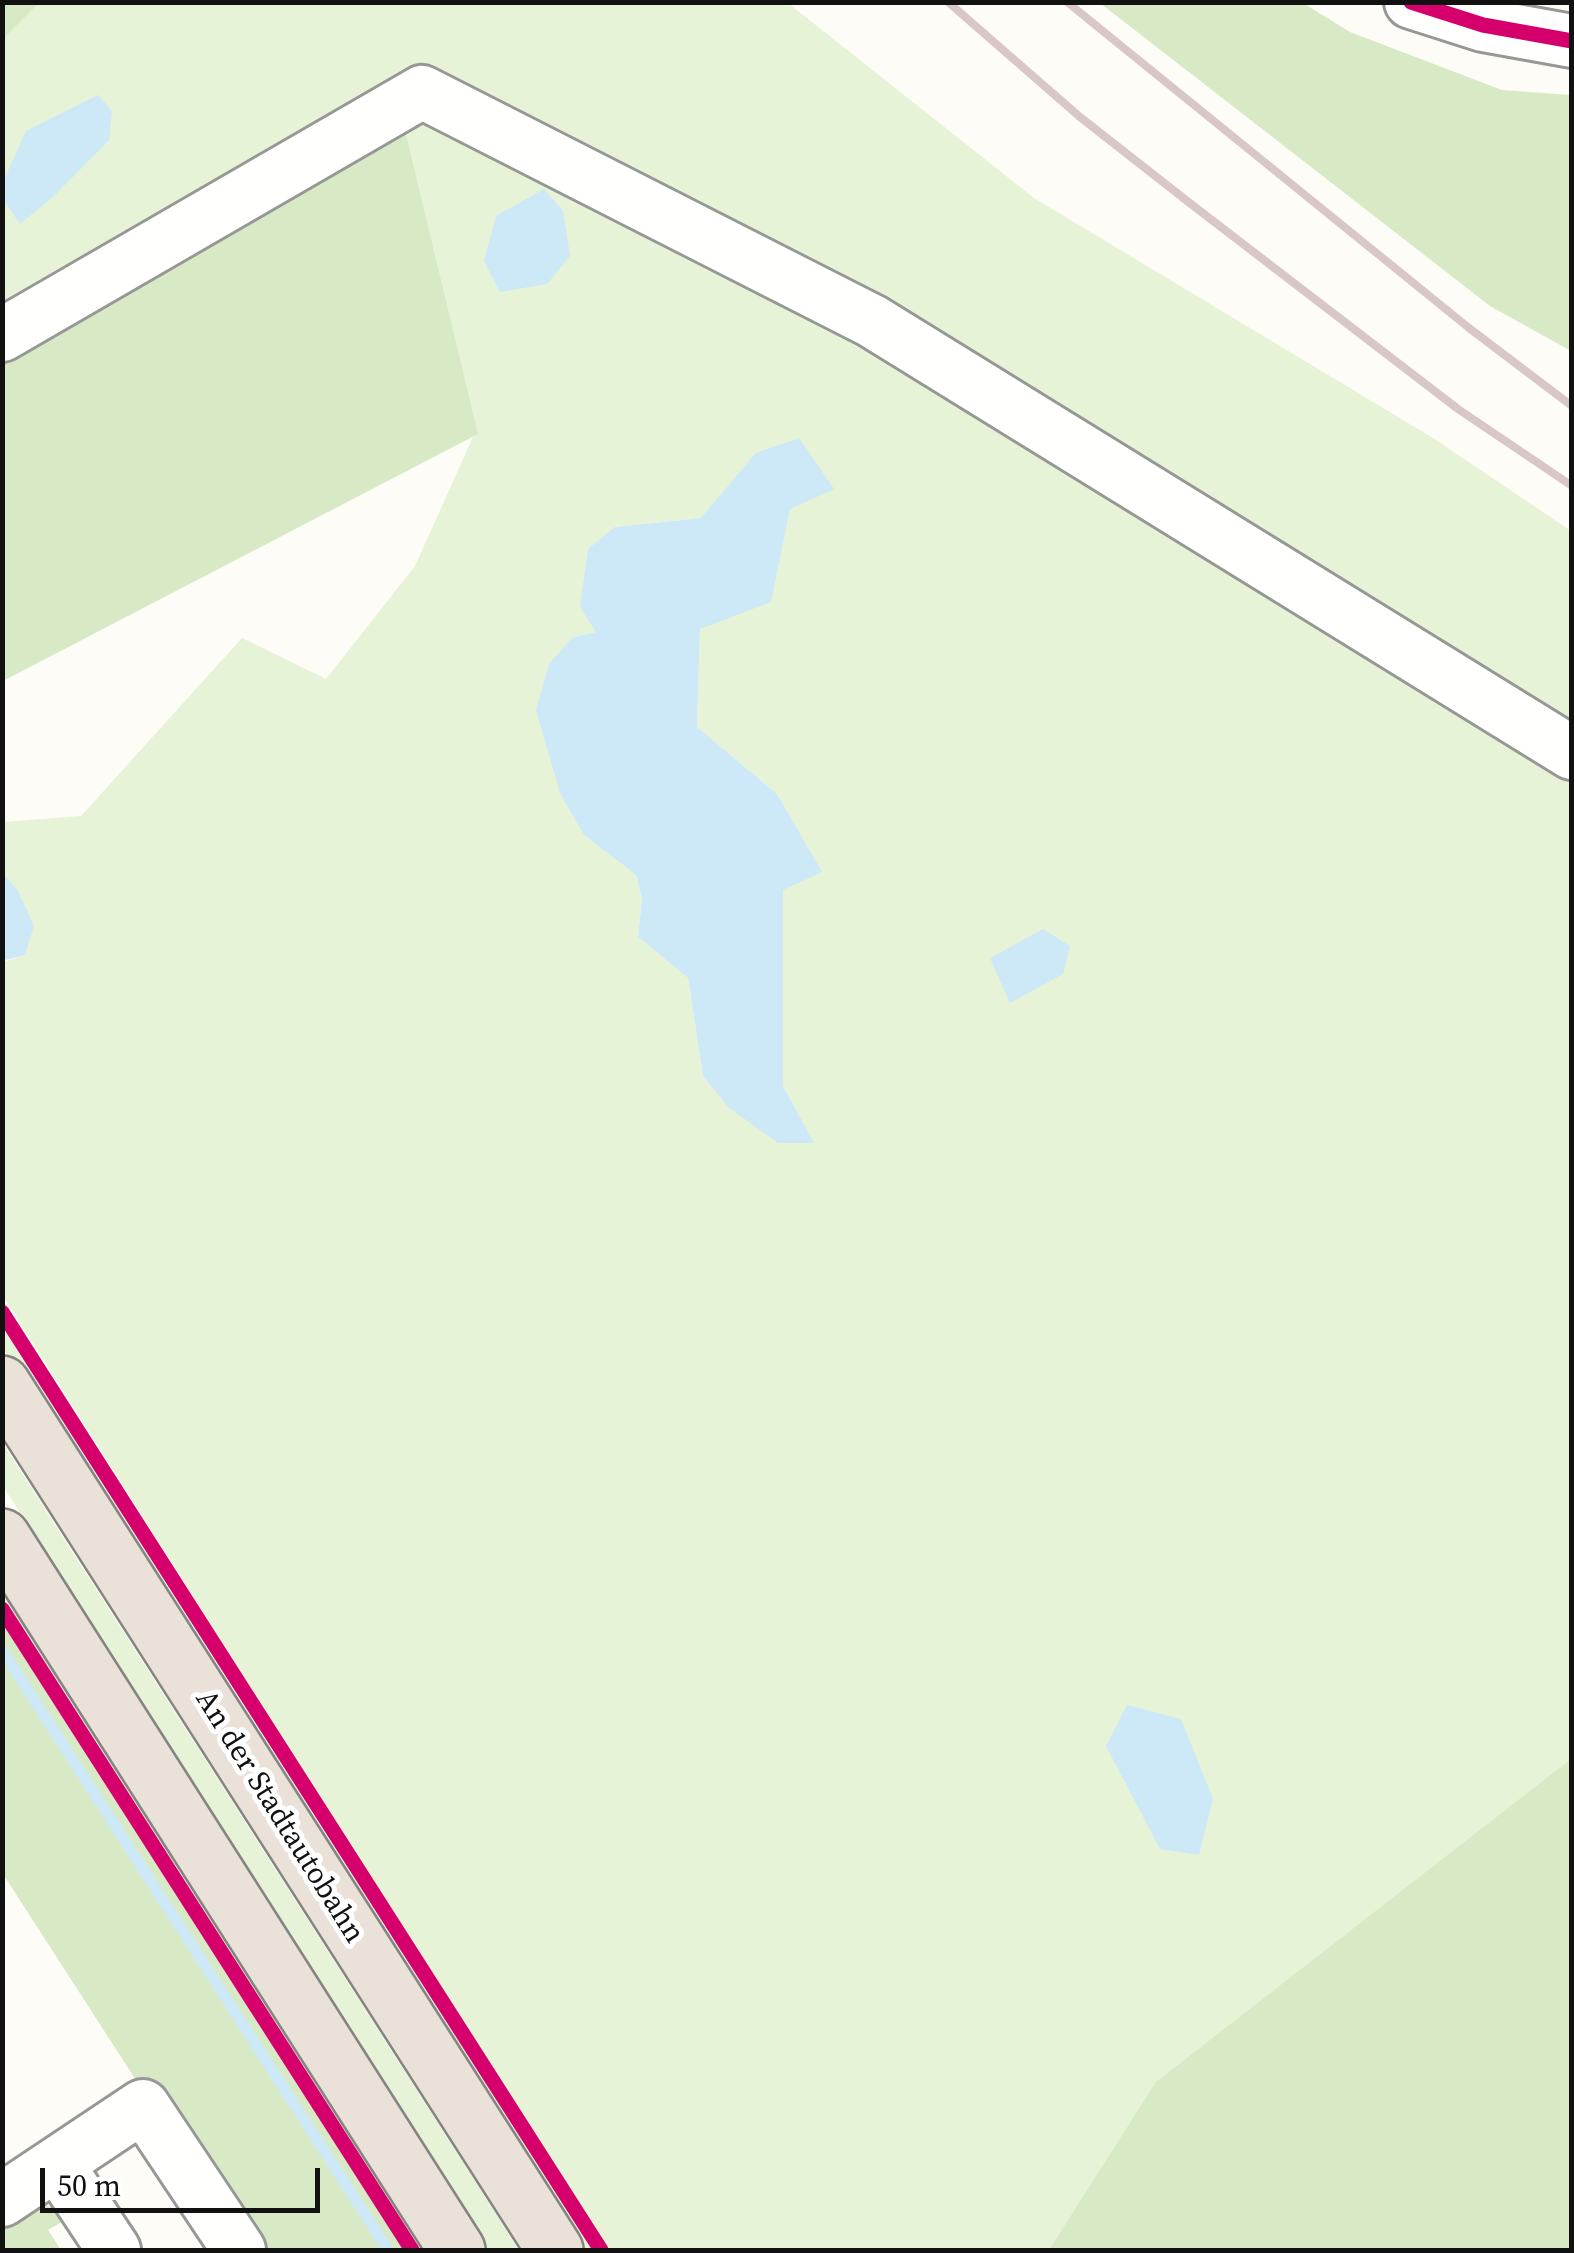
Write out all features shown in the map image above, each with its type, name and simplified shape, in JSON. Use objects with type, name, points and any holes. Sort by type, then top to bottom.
[{"type":"highway","name":"An der Stadtautobahn","points":[[2,1384],[555,2250]]},
{"type":"highway","points":[[2,1537],[457,2250]]},
{"type":"street","points":[[1411,2],[1483,25],[1572,41]]},
{"type":"street","points":[[2,334],[422,92],[872,321],[1572,753]]},
{"type":"street","points":[[2,2200],[144,2106],[239,2250]]},
{"type":"street","points":[[57,2164],[114,2250]]},
{"type":"green space","points":[[3,2],[39,3],[3,39]]},
{"type":"green space","points":[[3,3],[788,3],[1034,198],[1433,438],[1571,531],[1571,2250],[607,2250],[3,1296],[3,962],[25,955],[17,889],[3,873],[3,822],[81,816],[242,638],[326,679],[415,566],[477,428],[3,324]],"holes":[[[790,509],[770,602],[700,628],[697,727],[777,794],[821,872],[783,889],[783,1086],[813,1142],[728,1107],[703,1076],[688,978],[638,937],[642,898],[636,875],[584,835],[573,637],[596,632],[615,527]]]},
{"type":"green space","points":[[1100,3],[1303,3],[1350,32],[1502,90],[1571,95],[1571,351],[1490,306]]},
{"type":"green space","points":[[401,114],[478,434],[3,681],[2,349]]},
{"type":"green space","points":[[2,1326],[593,2250],[577,2250],[239,1722],[3,1348]]},
{"type":"green space","points":[[2,1442],[519,2250],[486,2250],[468,2224],[3,1486]]},
{"type":"green space","points":[[2,1582],[428,2250],[412,2250],[3,1609]]},
{"type":"green space","points":[[2,1609],[412,2250],[254,2250],[141,2088],[3,1874]]},
{"type":"green space","points":[[1571,1759],[1571,2250],[1049,2250],[1156,2082]]},
{"type":"green space","points":[[41,2204],[55,2208],[67,2219],[48,2230],[61,2250],[3,2250],[2,2226]]},
{"type":"water","points":[[98,95],[112,111],[109,140],[53,197],[20,224],[3,199],[3,182],[26,131]]},
{"type":"water","points":[[544,189],[563,211],[570,256],[547,284],[500,292],[484,261],[496,216]]},
{"type":"water","points":[[799,438],[834,489],[790,509],[771,602],[700,629],[697,727],[777,794],[822,872],[783,890],[783,1086],[814,1143],[778,1143],[728,1107],[703,1076],[688,978],[638,937],[642,898],[636,875],[584,835],[560,793],[536,710],[549,664],[573,637],[596,632],[580,607],[588,549],[615,527],[701,518],[756,453]]},
{"type":"water","points":[[3,873],[17,889],[34,926],[25,955],[6,960],[2,956]]},
{"type":"water","points":[[1043,929],[1070,946],[1063,974],[1010,1003],[990,958]]},
{"type":"water","points":[[1127,1705],[1181,1719],[1213,1799],[1199,1855],[1160,1849],[1106,1746]]},
{"type":"waterway","points":[[2,1650],[388,2250]]},
{"type":"railway","points":[[948,2],[1080,117],[1191,204],[1458,409],[1572,486]]},
{"type":"railway","points":[[1067,2],[1469,328],[1572,406]]},
{"type":"cycle path","points":[[1411,2],[1483,25],[1572,41]]},
{"type":"cycle path","points":[[2,1312],[601,2250]]},
{"type":"cycle path","points":[[2,1609],[412,2250]]}]
